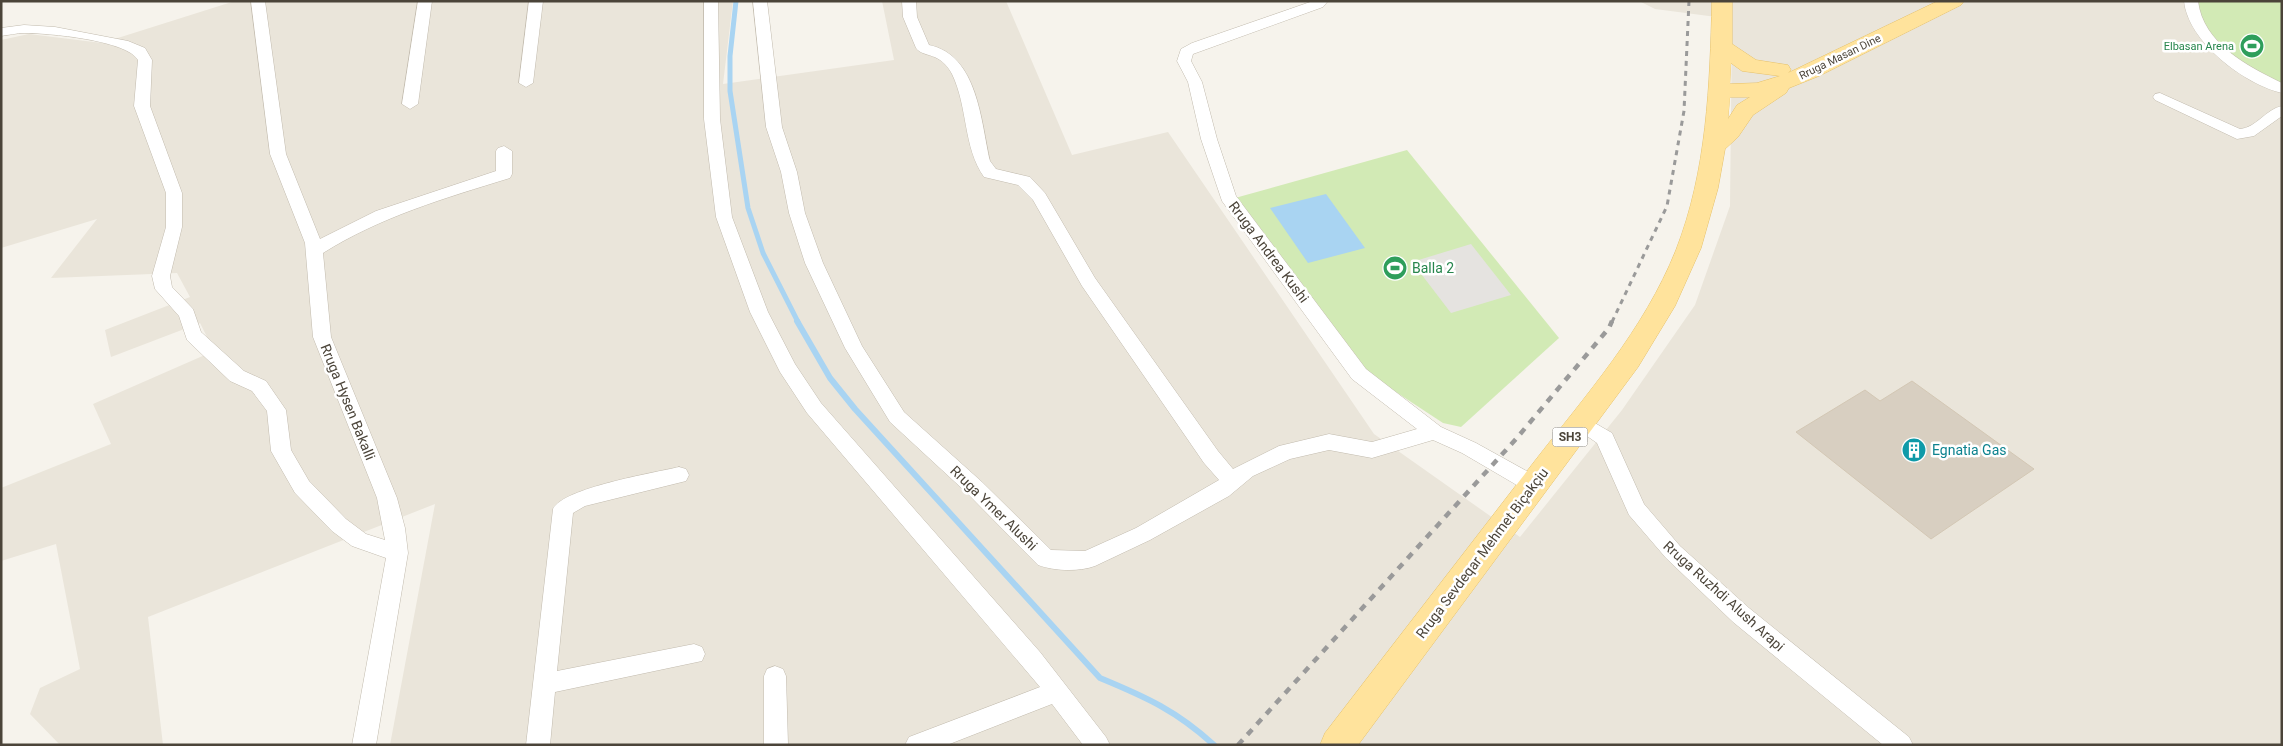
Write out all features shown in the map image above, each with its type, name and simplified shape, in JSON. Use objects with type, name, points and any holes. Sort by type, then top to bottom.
[{"type":"main road","name":"SH3","points":[[1721,86],[1722,1]]},
{"type":"main road","name":"Rruga Masan Dine","points":[[1721,86],[1734,91],[1764,87],[1923,1]]},
{"type":"main road","name":"Rruga Masan Dine","points":[[1788,75],[1954,1]]},
{"type":"main road","points":[[1722,47],[1750,66],[1788,75]]},
{"type":"main road","points":[[1715,145],[1730,132],[1745,110],[1788,75]]},
{"type":"main road","name":"Rruga Sevdeqar Mehmet Biçakçiu","points":[[1337,745],[1632,356],[1673,284],[1700,213],[1715,145],[1721,86]]},
{"type":"street","name":"Rruga Hysen Bakalli","points":[[258,1],[278,154],[313,243],[322,337],[387,498],[395,528],[397,552],[364,745]]},
{"type":"street","points":[[410,104],[425,1]]},
{"type":"street","points":[[526,83],[536,1]]},
{"type":"street","points":[[711,1],[712,119],[724,217],[759,312],[788,367],[814,408],[1058,691],[1098,745]]},
{"type":"street","name":"Rruga Ymer Alushi","points":[[760,1],[774,127],[789,172],[798,212],[814,263],[854,348],[897,418],[975,488],[1046,559],[1087,560],[1143,534],[1222,490],[1246,470],[1286,452],[1329,442],[1372,450],[1434,432]]},
{"type":"street","points":[[909,1],[910,16],[923,48],[940,52],[950,60],[962,77],[982,162],[990,173],[1024,181],[1039,196],[1088,282],[1211,457],[1232,482]]},
{"type":"street","name":"Rruga Andrea Kushi","points":[[1321,1],[1318,4],[1197,46],[1186,52],[1184,61],[1195,82],[1209,139],[1220,168],[1228,198],[1359,374],[1434,432]]},
{"type":"street","points":[[2191,1],[2194,22],[2212,44],[2246,70],[2282,89]]},
{"type":"street","points":[[1,32],[24,29],[92,36],[128,45],[140,51],[146,60],[142,106],[174,193],[174,227],[161,276],[164,289],[187,314],[193,335],[237,376],[259,386],[276,410],[281,451],[302,487],[339,525],[359,540],[397,552]]},
{"type":"street","points":[[2160,97],[2244,136],[2249,134],[2269,116],[2282,110]]},
{"type":"street","points":[[314,251],[341,232],[396,209],[504,174],[504,151]]},
{"type":"street","name":"Rruga Ruzhdi Alush Arapi","points":[[1581,422],[1606,438],[1636,509],[1673,552],[1742,615],[1901,745]]},
{"type":"street","points":[[1434,432],[1469,448],[1534,485]]},
{"type":"street","points":[[538,745],[563,509],[580,499],[679,475]]},
{"type":"street","points":[[543,684],[694,654]]},
{"type":"street","points":[[776,676],[776,745]]},
{"type":"street","points":[[917,745],[1058,691]]},
{"type":"shaded area","points":[[235,1],[733,1],[723,84],[894,60],[882,1],[1006,1],[1072,155],[1168,132],[1374,434],[1520,537],[1622,410],[1695,305],[1730,206],[1732,19],[1655,9],[1639,1],[2282,1],[2282,745],[390,745],[435,504],[148,617],[163,745],[60,745],[30,714],[40,688],[80,669],[56,544],[1,561],[1,488],[111,444],[93,404],[214,351],[200,323],[111,357],[105,330],[190,297],[177,273],[51,278],[97,219],[1,248],[1,40],[29,34],[102,43]]},
{"type":"shaded area","points":[[1471,244],[1511,295],[1451,313],[1412,262]]},
{"type":"green space","name":"Elbasan Arena","points":[[2199,1],[2282,1],[2282,84],[2242,62],[2216,40],[2206,28],[2200,15]]},
{"type":"green space","name":"Balla 2","points":[[1407,150],[1559,338],[1461,427],[1443,423],[1367,373],[1235,198]]},
{"type":"water","points":[[1326,194],[1365,248],[1308,263],[1270,208]]},
{"type":"building","name":"Egnatia Gas","points":[[1912,381],[2034,469],[1931,539],[1796,432],[1865,390],[1880,401]]},
{"type":"waterway","points":[[736,1],[730,56],[730,91],[748,208],[763,253],[798,322]]},
{"type":"waterway","points":[[797,321],[830,378],[855,409],[1100,678],[1174,714],[1214,745]]},
{"type":"railway","points":[[1612,322],[1667,206],[1684,111],[1689,1]]},
{"type":"railway","points":[[1238,745],[1516,439],[1609,328],[1612,321]]},
{"type":"place","name":"Elbasan Arena","points":[[2252,46]]},
{"type":"place","name":"Balla 2","points":[[1395,268]]},
{"type":"place","name":"Egnatia Gas","points":[[1914,450]]}]
